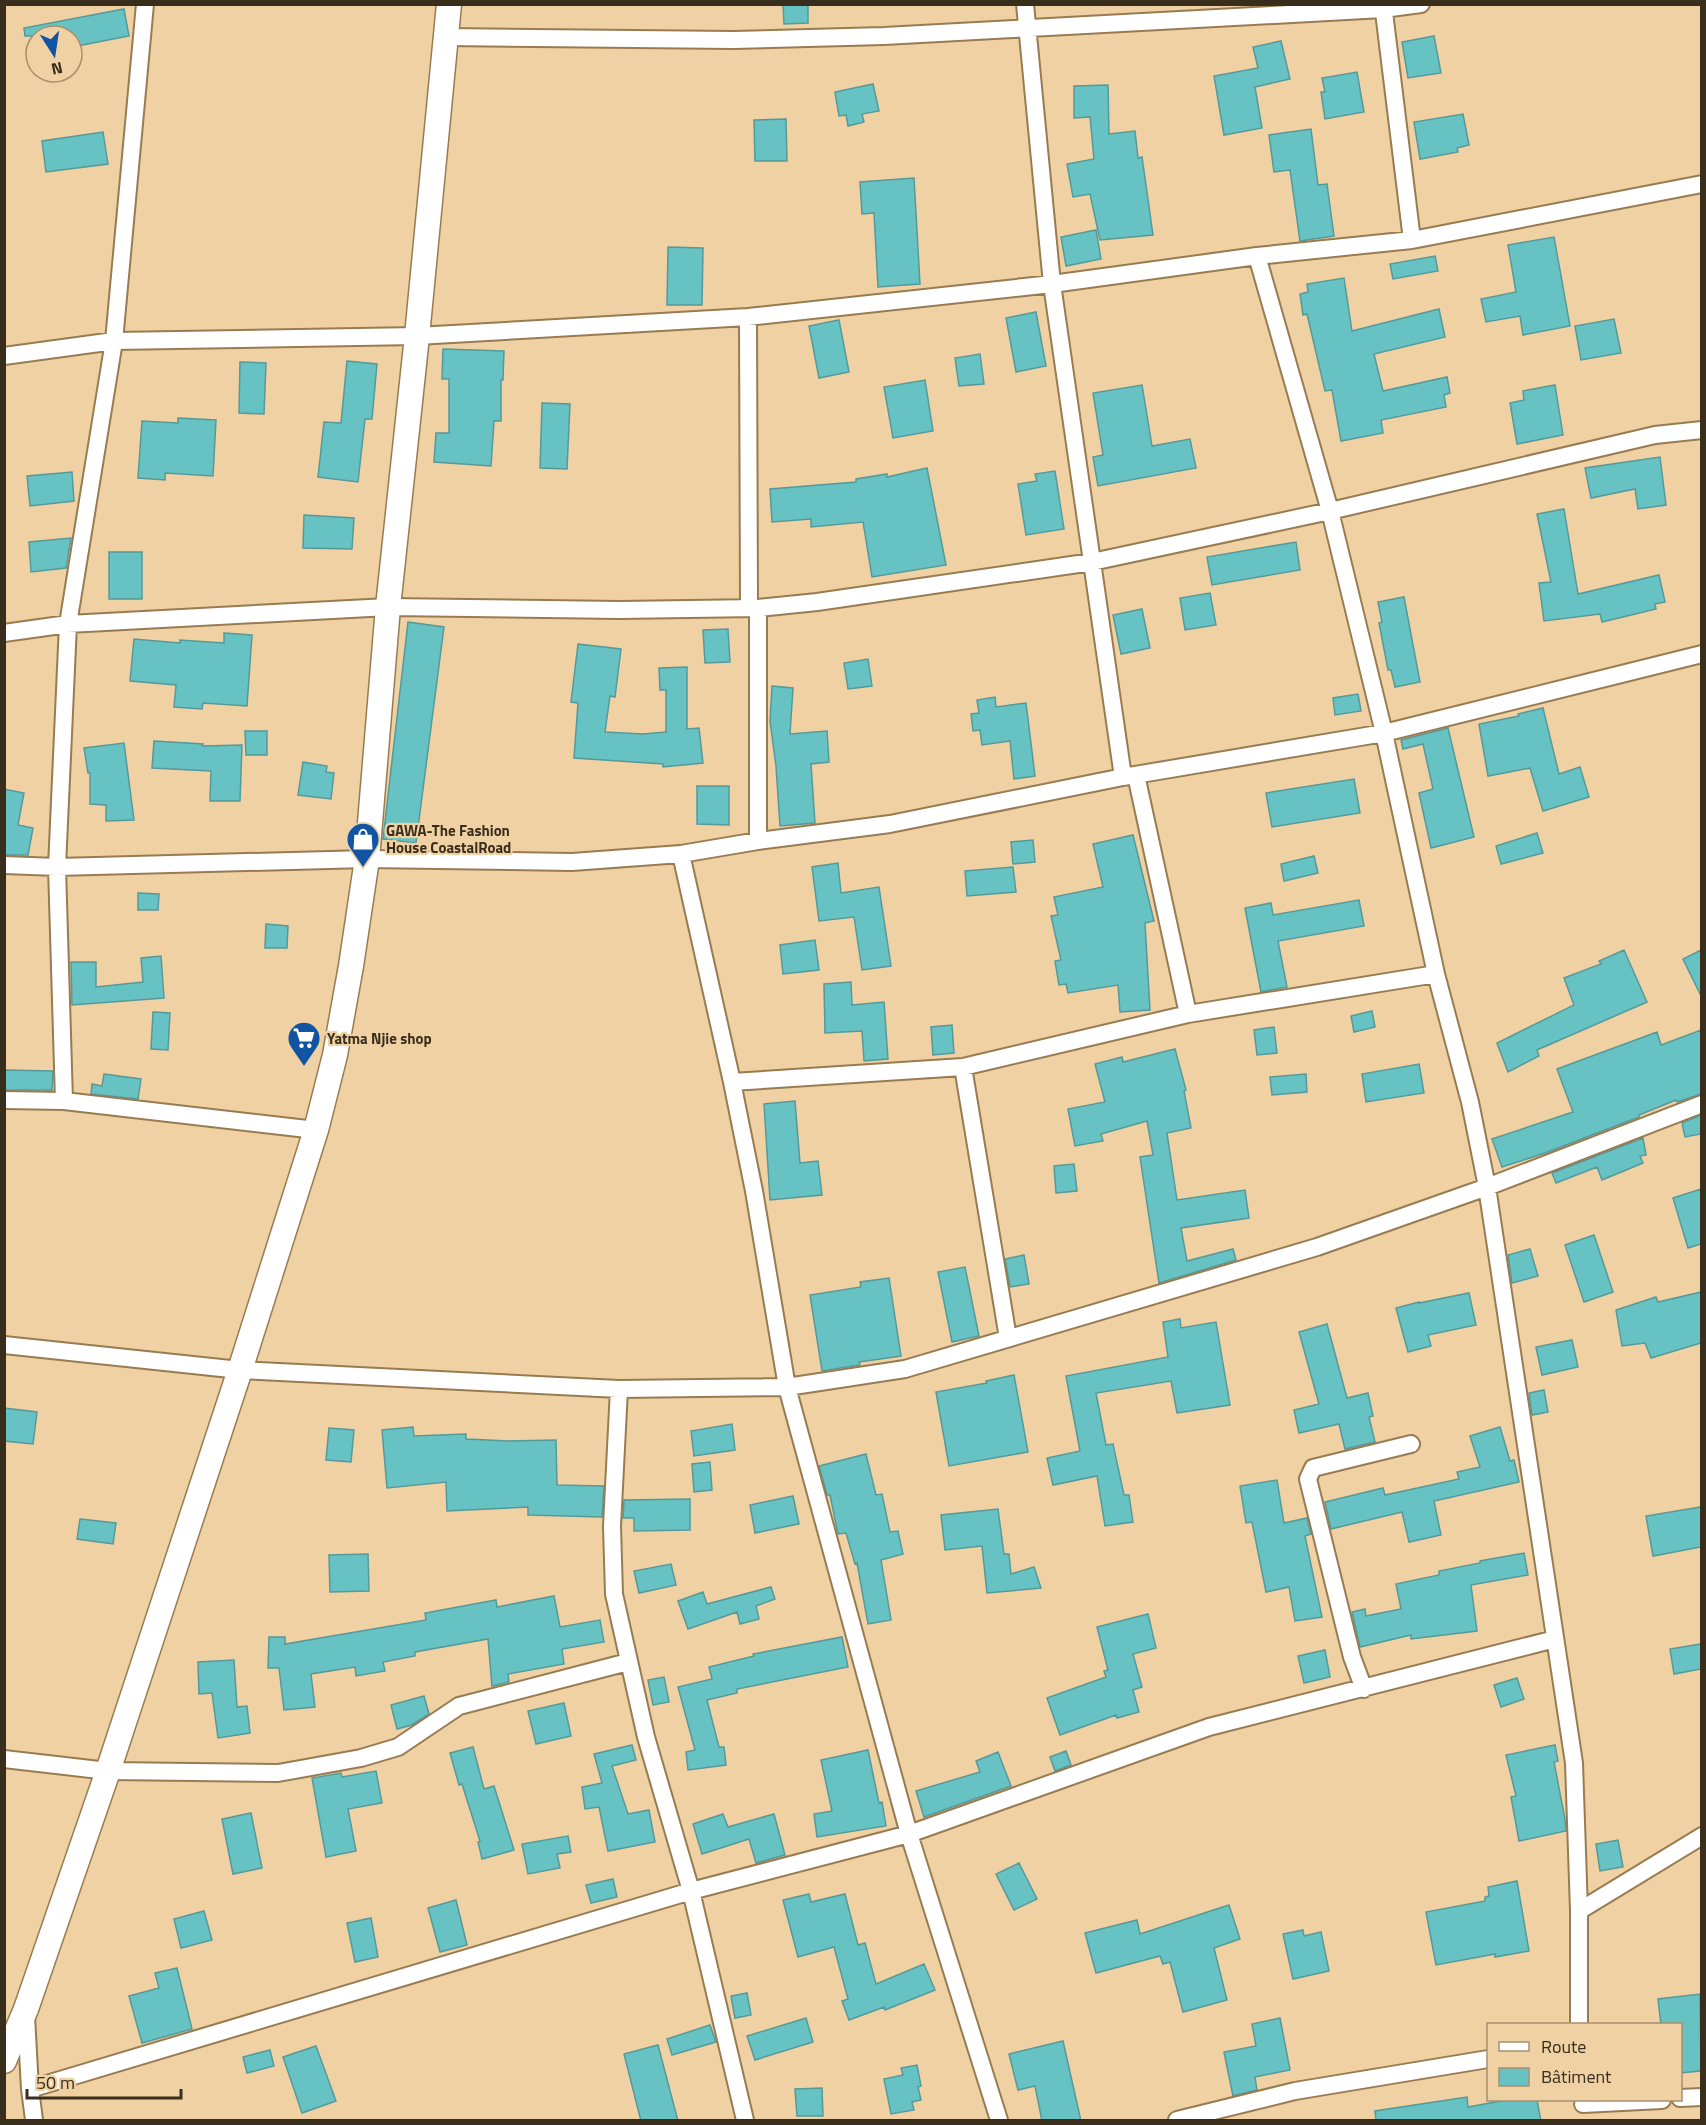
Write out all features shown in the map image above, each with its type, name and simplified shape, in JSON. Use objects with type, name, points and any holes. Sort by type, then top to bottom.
[{"type":"street","points":[[64,1101],[57,867],[68,624],[114,341],[145,4]]},
{"type":"street","points":[[4,2061],[26,2009],[108,1771],[240,1370],[316,1130],[335,1055],[367,859],[388,607],[449,4]]},
{"type":"street","points":[[1024,4],[1052,284],[1092,562],[1130,776],[1188,1014]]},
{"type":"street","points":[[446,37],[734,40],[884,36],[1421,4]]},
{"type":"street","points":[[1383,7],[1412,240]]},
{"type":"street","points":[[4,356],[114,341],[417,336],[748,317],[1052,284],[1257,256],[1412,240],[1701,184]]},
{"type":"street","points":[[1257,256],[1330,511],[1384,733],[1436,974],[1470,1102],[1487,1187],[1574,1763],[1579,1911],[1579,2023]]},
{"type":"street","points":[[748,317],[758,841]]},
{"type":"street","points":[[4,633],[68,624],[388,607],[619,610],[753,608],[817,602],[1092,562],[1330,511],[1655,435],[1701,430]]},
{"type":"street","points":[[4,865],[57,867],[367,859],[572,862],[681,854],[758,841],[890,824],[1130,776],[1384,733],[1701,654]]},
{"type":"street","points":[[681,854],[754,1191],[787,1387],[909,1834],[999,2121]]},
{"type":"street","points":[[732,1082],[963,1067],[1188,1014],[1436,974]]},
{"type":"street","points":[[963,1067],[1008,1338]]},
{"type":"street","points":[[4,1100],[64,1101],[316,1130]]},
{"type":"street","points":[[4,1345],[240,1370],[619,1389],[787,1387],[905,1368],[1317,1247],[1487,1187],[1701,1104]]},
{"type":"street","points":[[619,1389],[612,1526],[614,1594],[646,1737],[691,1891],[745,2121]]},
{"type":"street","points":[[1364,1689],[1352,1657],[1308,1479],[1313,1468],[1411,1444]]},
{"type":"street","points":[[30,2089],[691,1891],[909,1834],[1209,1727],[1555,1639]]},
{"type":"street","points":[[4,1759],[108,1771],[278,1773],[361,1758],[398,1748],[459,1706],[628,1662]]},
{"type":"street","points":[[1579,1911],[1701,1836]]},
{"type":"street","points":[[26,2009],[34,2121]]},
{"type":"street","points":[[1177,2121],[1294,2091],[1487,2059]]},
{"type":"street","points":[[1682,2098],[1701,2097]]},
{"type":"street","points":[[1583,2108],[1652,2101]]},
{"type":"building","points":[[783,4],[808,4],[808,23],[784,24]]},
{"type":"building","points":[[124,9],[129,36],[84,45],[84,24],[45,24]]},
{"type":"building","points":[[1434,36],[1441,73],[1408,78],[1402,42]]},
{"type":"building","points":[[1281,41],[1290,79],[1255,87],[1262,128],[1224,135],[1214,76],[1258,68],[1253,47]]},
{"type":"building","points":[[1357,72],[1364,112],[1325,119],[1321,92],[1325,92],[1322,78]]},
{"type":"building","points":[[873,84],[879,111],[862,114],[864,122],[848,126],[846,115],[839,116],[835,92]]},
{"type":"building","points":[[1108,85],[1109,134],[1135,131],[1138,158],[1142,157],[1153,235],[1100,240],[1090,194],[1073,197],[1067,164],[1094,159],[1090,117],[1074,118],[1074,86]]},
{"type":"building","points":[[1463,114],[1469,145],[1457,148],[1458,152],[1420,159],[1414,122]]},
{"type":"building","points":[[786,119],[787,161],[755,161],[754,120]]},
{"type":"building","points":[[1311,129],[1318,185],[1327,184],[1334,236],[1300,241],[1290,170],[1274,172],[1269,135]]},
{"type":"building","points":[[103,132],[108,164],[46,172],[42,141]]},
{"type":"building","points":[[914,178],[920,284],[878,287],[874,213],[862,214],[860,182]]},
{"type":"building","points":[[1096,230],[1101,259],[1066,266],[1061,237]]},
{"type":"building","points":[[1554,237],[1570,326],[1523,335],[1520,316],[1486,322],[1481,299],[1516,292],[1508,245]]},
{"type":"building","points":[[668,247],[703,248],[702,305],[667,305]]},
{"type":"building","points":[[1435,256],[1438,271],[1393,279],[1390,264]]},
{"type":"building","points":[[1344,278],[1352,331],[1439,309],[1445,337],[1374,354],[1383,391],[1447,377],[1450,393],[1444,395],[1446,407],[1381,420],[1383,433],[1341,441],[1332,390],[1325,391],[1307,314],[1303,315],[1300,294],[1308,292],[1307,284]]},
{"type":"building","points":[[1036,312],[1046,366],[1016,372],[1006,318]]},
{"type":"building","points":[[1614,319],[1621,353],[1581,360],[1575,326]]},
{"type":"building","points":[[839,320],[849,372],[819,378],[809,326]]},
{"type":"building","points":[[443,349],[504,351],[501,421],[494,421],[491,466],[434,462],[436,433],[449,433],[449,379],[442,379]]},
{"type":"building","points":[[980,354],[984,384],[959,386],[955,358]]},
{"type":"building","points":[[347,361],[377,364],[372,419],[365,419],[358,482],[318,477],[324,422],[341,423]]},
{"type":"building","points":[[240,362],[266,363],[264,414],[239,413]]},
{"type":"building","points":[[925,380],[933,431],[893,438],[884,387]]},
{"type":"building","points":[[1142,385],[1152,446],[1190,439],[1196,468],[1098,486],[1093,457],[1103,455],[1093,393]]},
{"type":"building","points":[[1555,385],[1563,435],[1517,444],[1510,403],[1524,400],[1523,391]]},
{"type":"building","points":[[542,403],[570,404],[567,469],[540,468]]},
{"type":"building","points":[[178,418],[216,420],[213,476],[165,473],[165,480],[138,478],[142,421],[178,423]]},
{"type":"building","points":[[1660,457],[1666,505],[1638,509],[1635,489],[1591,498],[1585,468]]},
{"type":"building","points":[[927,468],[946,565],[872,577],[863,522],[811,527],[811,519],[772,522],[770,489],[856,482],[856,479],[887,474],[887,477]]},
{"type":"building","points":[[1055,471],[1064,529],[1026,535],[1018,484],[1037,481],[1035,474]]},
{"type":"building","points":[[72,472],[74,501],[30,506],[27,476]]},
{"type":"building","points":[[1564,509],[1578,594],[1659,575],[1665,602],[1655,604],[1656,609],[1602,622],[1600,614],[1544,621],[1539,583],[1551,582],[1537,514]]},
{"type":"building","points":[[304,515],[354,518],[352,549],[303,548]]},
{"type":"building","points":[[71,538],[66,568],[31,572],[29,542]]},
{"type":"building","points":[[1296,542],[1300,570],[1212,585],[1207,557]]},
{"type":"building","points":[[109,552],[142,552],[142,599],[109,599]]},
{"type":"building","points":[[1210,593],[1216,625],[1185,630],[1180,598]]},
{"type":"building","points":[[1404,597],[1420,682],[1395,687],[1391,670],[1388,670],[1379,623],[1382,622],[1378,602]]},
{"type":"building","points":[[1142,609],[1150,648],[1121,654],[1113,615]]},
{"type":"building","points":[[408,622],[444,627],[416,843],[383,839]]},
{"type":"building","points":[[728,629],[730,662],[705,663],[703,630]]},
{"type":"building","points":[[224,633],[252,635],[247,706],[203,703],[202,709],[174,707],[176,685],[130,681],[134,639],[180,643],[180,640],[224,643]]},
{"type":"building","points":[[578,644],[621,649],[615,697],[610,696],[605,732],[643,734],[666,732],[666,690],[660,690],[659,668],[687,667],[687,729],[699,728],[703,763],[663,767],[663,764],[574,758],[578,703],[571,702]]},
{"type":"building","points":[[868,659],[872,686],[848,689],[844,663]]},
{"type":"building","points":[[772,686],[793,688],[790,734],[827,731],[829,762],[811,764],[815,823],[780,826],[770,721]]},
{"type":"building","points":[[1358,694],[1361,711],[1335,715],[1333,698]]},
{"type":"building","points":[[995,697],[996,707],[1026,703],[1035,776],[1014,779],[1010,741],[982,745],[980,730],[973,731],[971,714],[979,713],[977,700]]},
{"type":"building","points":[[1543,708],[1559,774],[1580,767],[1589,797],[1543,811],[1530,768],[1488,776],[1479,724],[1519,716],[1518,714]]},
{"type":"building","points":[[1448,728],[1474,837],[1431,848],[1419,793],[1433,789],[1423,744],[1403,749],[1401,740]]},
{"type":"building","points":[[245,731],[267,731],[267,755],[246,755]]},
{"type":"building","points":[[154,741],[203,744],[202,746],[242,745],[240,801],[210,801],[211,771],[152,768]]},
{"type":"building","points":[[124,743],[134,820],[106,821],[106,805],[90,804],[90,773],[88,773],[84,748]]},
{"type":"building","points":[[303,762],[327,766],[326,772],[334,773],[331,799],[298,795]]},
{"type":"building","points":[[1354,779],[1360,813],[1272,827],[1266,793]]},
{"type":"building","points":[[697,786],[729,786],[729,825],[697,824]]},
{"type":"building","points":[[4,789],[24,793],[18,825],[33,828],[28,855],[4,855]]},
{"type":"building","points":[[1537,833],[1543,853],[1501,864],[1496,846]]},
{"type":"building","points":[[1133,835],[1154,921],[1145,923],[1150,1010],[1120,1012],[1118,985],[1068,993],[1066,984],[1059,985],[1055,961],[1061,960],[1051,916],[1058,915],[1054,897],[1103,887],[1093,844]]},
{"type":"building","points":[[1033,840],[1035,862],[1013,864],[1011,842]]},
{"type":"building","points":[[1314,856],[1318,873],[1284,881],[1281,864]]},
{"type":"building","points":[[838,863],[841,893],[879,887],[891,966],[862,970],[854,917],[819,921],[812,867]]},
{"type":"building","points":[[1013,867],[1016,892],[967,896],[965,871]]},
{"type":"building","points":[[138,893],[159,894],[158,910],[138,910]]},
{"type":"building","points":[[1359,900],[1364,926],[1278,941],[1287,987],[1261,992],[1245,908],[1271,903],[1273,915]]},
{"type":"building","points":[[266,924],[288,926],[287,948],[265,948]]},
{"type":"building","points":[[815,940],[819,970],[783,974],[780,945]]},
{"type":"building","points":[[1624,950],[1647,1002],[1537,1050],[1539,1056],[1508,1072],[1497,1043],[1574,1005],[1564,978],[1601,964],[1599,961]]},
{"type":"building","points":[[1701,950],[1701,996],[1683,959]]},
{"type":"building","points":[[161,956],[164,998],[72,1005],[71,962],[96,962],[96,987],[143,982],[141,958]]},
{"type":"building","points":[[851,982],[852,1005],[884,1002],[888,1059],[864,1061],[862,1031],[825,1033],[824,984]]},
{"type":"building","points":[[1372,1011],[1375,1027],[1354,1032],[1351,1016]]},
{"type":"building","points":[[153,1012],[170,1013],[168,1050],[151,1049]]},
{"type":"building","points":[[952,1025],[954,1053],[933,1055],[931,1027]]},
{"type":"building","points":[[1274,1027],[1277,1053],[1257,1055],[1254,1030]]},
{"type":"building","points":[[1701,1030],[1701,1094],[1677,1102],[1676,1100],[1639,1115],[1639,1117],[1502,1167],[1492,1139],[1573,1112],[1557,1069],[1657,1032],[1661,1045]]},
{"type":"building","points":[[1175,1049],[1186,1090],[1184,1091],[1191,1128],[1167,1133],[1177,1200],[1245,1190],[1249,1218],[1181,1228],[1187,1261],[1233,1249],[1236,1260],[1159,1283],[1140,1157],[1153,1155],[1147,1121],[1101,1134],[1103,1141],[1075,1146],[1068,1109],[1105,1102],[1095,1064],[1122,1057],[1123,1062]]},
{"type":"building","points":[[1419,1064],[1424,1093],[1366,1102],[1362,1074]]},
{"type":"building","points":[[4,1070],[53,1071],[52,1090],[4,1090]]},
{"type":"building","points":[[104,1074],[141,1079],[138,1099],[91,1094],[92,1084],[102,1086]]},
{"type":"building","points":[[1306,1074],[1307,1092],[1272,1095],[1270,1077]]},
{"type":"building","points":[[795,1101],[800,1163],[818,1161],[822,1195],[770,1200],[764,1104]]},
{"type":"building","points":[[1701,1115],[1701,1134],[1685,1137],[1682,1123]]},
{"type":"building","points":[[1643,1138],[1646,1155],[1640,1156],[1643,1163],[1602,1180],[1597,1167],[1556,1183],[1552,1173]]},
{"type":"building","points":[[1074,1164],[1077,1191],[1056,1193],[1054,1166]]},
{"type":"building","points":[[1701,1189],[1701,1244],[1688,1248],[1673,1198]]},
{"type":"building","points":[[1594,1235],[1613,1292],[1584,1302],[1565,1245]]},
{"type":"building","points":[[1530,1249],[1538,1276],[1512,1283],[1508,1255]]},
{"type":"building","points":[[1024,1255],[1029,1284],[1010,1287],[1005,1259]]},
{"type":"building","points":[[965,1267],[979,1336],[952,1342],[938,1272]]},
{"type":"building","points":[[889,1278],[901,1356],[859,1362],[860,1365],[822,1371],[810,1295],[861,1287],[860,1282]]},
{"type":"building","points":[[1701,1292],[1701,1343],[1651,1358],[1645,1343],[1622,1346],[1616,1310],[1656,1297],[1658,1302]]},
{"type":"building","points":[[1469,1293],[1476,1325],[1428,1335],[1431,1346],[1408,1352],[1396,1308]]},
{"type":"building","points":[[1180,1319],[1181,1328],[1216,1322],[1230,1405],[1177,1413],[1171,1381],[1096,1393],[1106,1445],[1113,1444],[1124,1495],[1129,1495],[1133,1522],[1105,1526],[1097,1476],[1053,1485],[1047,1458],[1080,1451],[1066,1376],[1168,1357],[1163,1322]]},
{"type":"building","points":[[1327,1324],[1347,1398],[1368,1393],[1373,1416],[1369,1417],[1375,1442],[1345,1449],[1339,1424],[1299,1433],[1294,1410],[1319,1404],[1299,1332]]},
{"type":"building","points":[[1572,1340],[1578,1367],[1542,1375],[1536,1347]]},
{"type":"building","points":[[1014,1375],[1028,1452],[949,1466],[936,1392],[987,1383],[986,1381]]},
{"type":"building","points":[[1544,1390],[1548,1412],[1532,1415],[1529,1393]]},
{"type":"building","points":[[4,1408],[37,1412],[33,1444],[4,1441]]},
{"type":"building","points":[[732,1424],[735,1450],[694,1456],[691,1431]]},
{"type":"building","points":[[413,1427],[414,1436],[466,1434],[466,1439],[556,1440],[557,1485],[604,1486],[602,1517],[528,1515],[528,1507],[447,1511],[446,1482],[387,1488],[382,1430]]},
{"type":"building","points":[[1500,1427],[1510,1461],[1514,1460],[1519,1482],[1434,1501],[1441,1535],[1409,1542],[1402,1512],[1331,1529],[1325,1502],[1383,1488],[1385,1495],[1459,1479],[1457,1472],[1480,1467],[1470,1436]]},
{"type":"building","points":[[329,1428],[354,1430],[351,1462],[326,1460]]},
{"type":"building","points":[[866,1454],[876,1495],[882,1494],[890,1532],[898,1531],[903,1554],[881,1560],[891,1620],[868,1624],[857,1563],[855,1564],[846,1533],[838,1534],[830,1495],[827,1495],[819,1466]]},
{"type":"building","points":[[710,1462],[712,1490],[694,1492],[692,1464]]},
{"type":"building","points":[[1277,1480],[1284,1523],[1307,1518],[1311,1534],[1305,1536],[1322,1617],[1295,1621],[1289,1587],[1266,1592],[1252,1522],[1246,1523],[1240,1486]]},
{"type":"building","points":[[793,1496],[799,1524],[755,1533],[750,1505]]},
{"type":"building","points":[[690,1499],[690,1530],[634,1531],[634,1518],[623,1518],[624,1500]]},
{"type":"building","points":[[1701,1507],[1701,1547],[1653,1556],[1646,1516]]},
{"type":"building","points":[[998,1509],[1004,1554],[1009,1554],[1011,1574],[1034,1567],[1041,1588],[987,1593],[982,1546],[945,1550],[941,1515]]},
{"type":"building","points":[[80,1519],[116,1523],[113,1544],[77,1539]]},
{"type":"building","points":[[1524,1553],[1528,1575],[1471,1585],[1477,1631],[1411,1639],[1411,1635],[1360,1647],[1352,1612],[1365,1609],[1366,1616],[1401,1609],[1396,1584],[1439,1575],[1439,1571],[1480,1563],[1480,1561]]},
{"type":"building","points":[[368,1554],[369,1591],[330,1592],[329,1555]]},
{"type":"building","points":[[671,1564],[676,1585],[639,1593],[634,1571]]},
{"type":"building","points":[[771,1587],[775,1599],[756,1606],[759,1619],[740,1624],[737,1612],[688,1629],[678,1601],[703,1592],[707,1604]]},
{"type":"building","points":[[554,1596],[560,1627],[600,1620],[604,1642],[562,1649],[564,1664],[508,1674],[509,1682],[492,1686],[488,1639],[415,1652],[415,1656],[383,1662],[385,1671],[356,1676],[355,1667],[311,1674],[315,1707],[284,1710],[279,1668],[268,1668],[269,1637],[285,1637],[285,1644],[426,1620],[425,1613],[496,1600],[497,1607]]},
{"type":"building","points":[[1148,1614],[1156,1648],[1133,1654],[1142,1687],[1133,1690],[1139,1712],[1117,1718],[1116,1715],[1060,1735],[1047,1698],[1106,1677],[1104,1671],[1108,1670],[1097,1627]]},
{"type":"building","points":[[842,1637],[848,1667],[737,1689],[737,1693],[707,1700],[719,1747],[724,1747],[726,1765],[688,1770],[686,1752],[695,1750],[678,1687],[712,1679],[709,1667],[754,1656],[753,1654]]},
{"type":"building","points":[[1701,1644],[1701,1669],[1674,1674],[1670,1649]]},
{"type":"building","points":[[1325,1650],[1330,1677],[1304,1683],[1298,1656]]},
{"type":"building","points":[[234,1660],[237,1707],[247,1706],[250,1733],[218,1738],[212,1693],[199,1694],[198,1662]]},
{"type":"building","points":[[664,1677],[669,1702],[653,1705],[648,1680]]},
{"type":"building","points":[[1517,1678],[1524,1699],[1501,1707],[1494,1685]]},
{"type":"building","points":[[424,1696],[429,1714],[412,1725],[397,1729],[391,1705]]},
{"type":"building","points":[[564,1703],[571,1736],[536,1744],[528,1711]]},
{"type":"building","points":[[632,1745],[636,1760],[612,1766],[628,1814],[649,1810],[655,1842],[608,1851],[599,1807],[585,1809],[582,1787],[602,1783],[594,1754]]},
{"type":"building","points":[[1555,1745],[1558,1761],[1554,1762],[1566,1831],[1519,1841],[1511,1797],[1516,1796],[1506,1755]]},
{"type":"building","points":[[473,1747],[484,1789],[494,1786],[514,1850],[482,1859],[478,1842],[480,1841],[462,1784],[459,1785],[450,1753]]},
{"type":"building","points":[[868,1750],[886,1826],[817,1837],[814,1814],[832,1811],[821,1760]]},
{"type":"building","points":[[1066,1751],[1071,1765],[1055,1771],[1050,1757]]},
{"type":"building","points":[[998,1752],[1011,1786],[924,1817],[916,1791],[980,1772],[976,1761]]},
{"type":"building","points":[[376,1771],[382,1803],[348,1809],[356,1851],[326,1857],[312,1778],[341,1773],[342,1777]]},
{"type":"building","points":[[251,1813],[262,1868],[233,1874],[222,1819]]},
{"type":"building","points":[[723,1814],[728,1827],[774,1814],[785,1855],[756,1863],[749,1839],[702,1854],[693,1824]]},
{"type":"building","points":[[568,1836],[571,1852],[557,1854],[560,1868],[528,1874],[522,1844]]},
{"type":"building","points":[[1618,1840],[1623,1867],[1600,1871],[1596,1844]]},
{"type":"building","points":[[1019,1863],[1037,1899],[1014,1910],[996,1874]]},
{"type":"building","points":[[613,1879],[617,1897],[591,1903],[586,1885]]},
{"type":"building","points":[[1517,1881],[1529,1951],[1495,1957],[1495,1954],[1436,1965],[1426,1912],[1485,1901],[1485,1897],[1489,1896],[1488,1887]]},
{"type":"building","points":[[809,1894],[811,1902],[845,1894],[858,1945],[865,1943],[876,1984],[924,1964],[935,1990],[885,2010],[884,2007],[849,2020],[842,2001],[848,1999],[834,1947],[798,1957],[783,1900]]},
{"type":"building","points":[[456,1900],[467,1945],[440,1952],[428,1908]]},
{"type":"building","points":[[1229,1905],[1240,1939],[1214,1948],[1227,2000],[1183,2012],[1170,1962],[1163,1964],[1160,1956],[1096,1973],[1085,1933],[1137,1920],[1140,1934]]},
{"type":"building","points":[[204,1911],[212,1940],[181,1948],[174,1919]]},
{"type":"building","points":[[371,1918],[378,1957],[355,1962],[347,1923]]},
{"type":"building","points":[[1303,1930],[1304,1936],[1321,1932],[1329,1971],[1293,1979],[1283,1934]]},
{"type":"building","points":[[177,1968],[192,2029],[142,2043],[129,1996],[159,1988],[155,1973]]},
{"type":"building","points":[[747,1993],[751,2015],[735,2018],[731,1996]]},
{"type":"building","points":[[1700,1994],[1701,2071],[1682,2073],[1682,2023],[1661,2023],[1658,1999]]},
{"type":"building","points":[[806,2018],[813,2042],[755,2060],[747,2036]]},
{"type":"building","points":[[1280,2018],[1290,2070],[1255,2077],[1257,2090],[1233,2096],[1224,2052],[1256,2046],[1252,2024]]},
{"type":"building","points":[[710,2025],[716,2042],[672,2055],[667,2039]]},
{"type":"building","points":[[1063,2041],[1081,2121],[1042,2121],[1035,2086],[1018,2090],[1009,2054]]},
{"type":"building","points":[[658,2045],[678,2121],[641,2121],[624,2054]]},
{"type":"building","points":[[316,2046],[336,2101],[302,2113],[283,2057]]},
{"type":"building","points":[[270,2050],[274,2066],[247,2073],[243,2057]]},
{"type":"building","points":[[917,2065],[921,2100],[912,2102],[914,2110],[891,2114],[884,2079],[903,2075],[901,2068]]},
{"type":"building","points":[[822,2088],[823,2116],[797,2116],[795,2089]]},
{"type":"building","points":[[1467,2097],[1468,2107],[1501,2101],[1537,2101],[1541,2121],[1376,2121],[1375,2111]]},
{"type":"place","name":"GAWA-The Fashion House CoastalRoad","points":[[363,868]]},
{"type":"place","name":"Yatma Njie shop","points":[[304,1067]]}]
